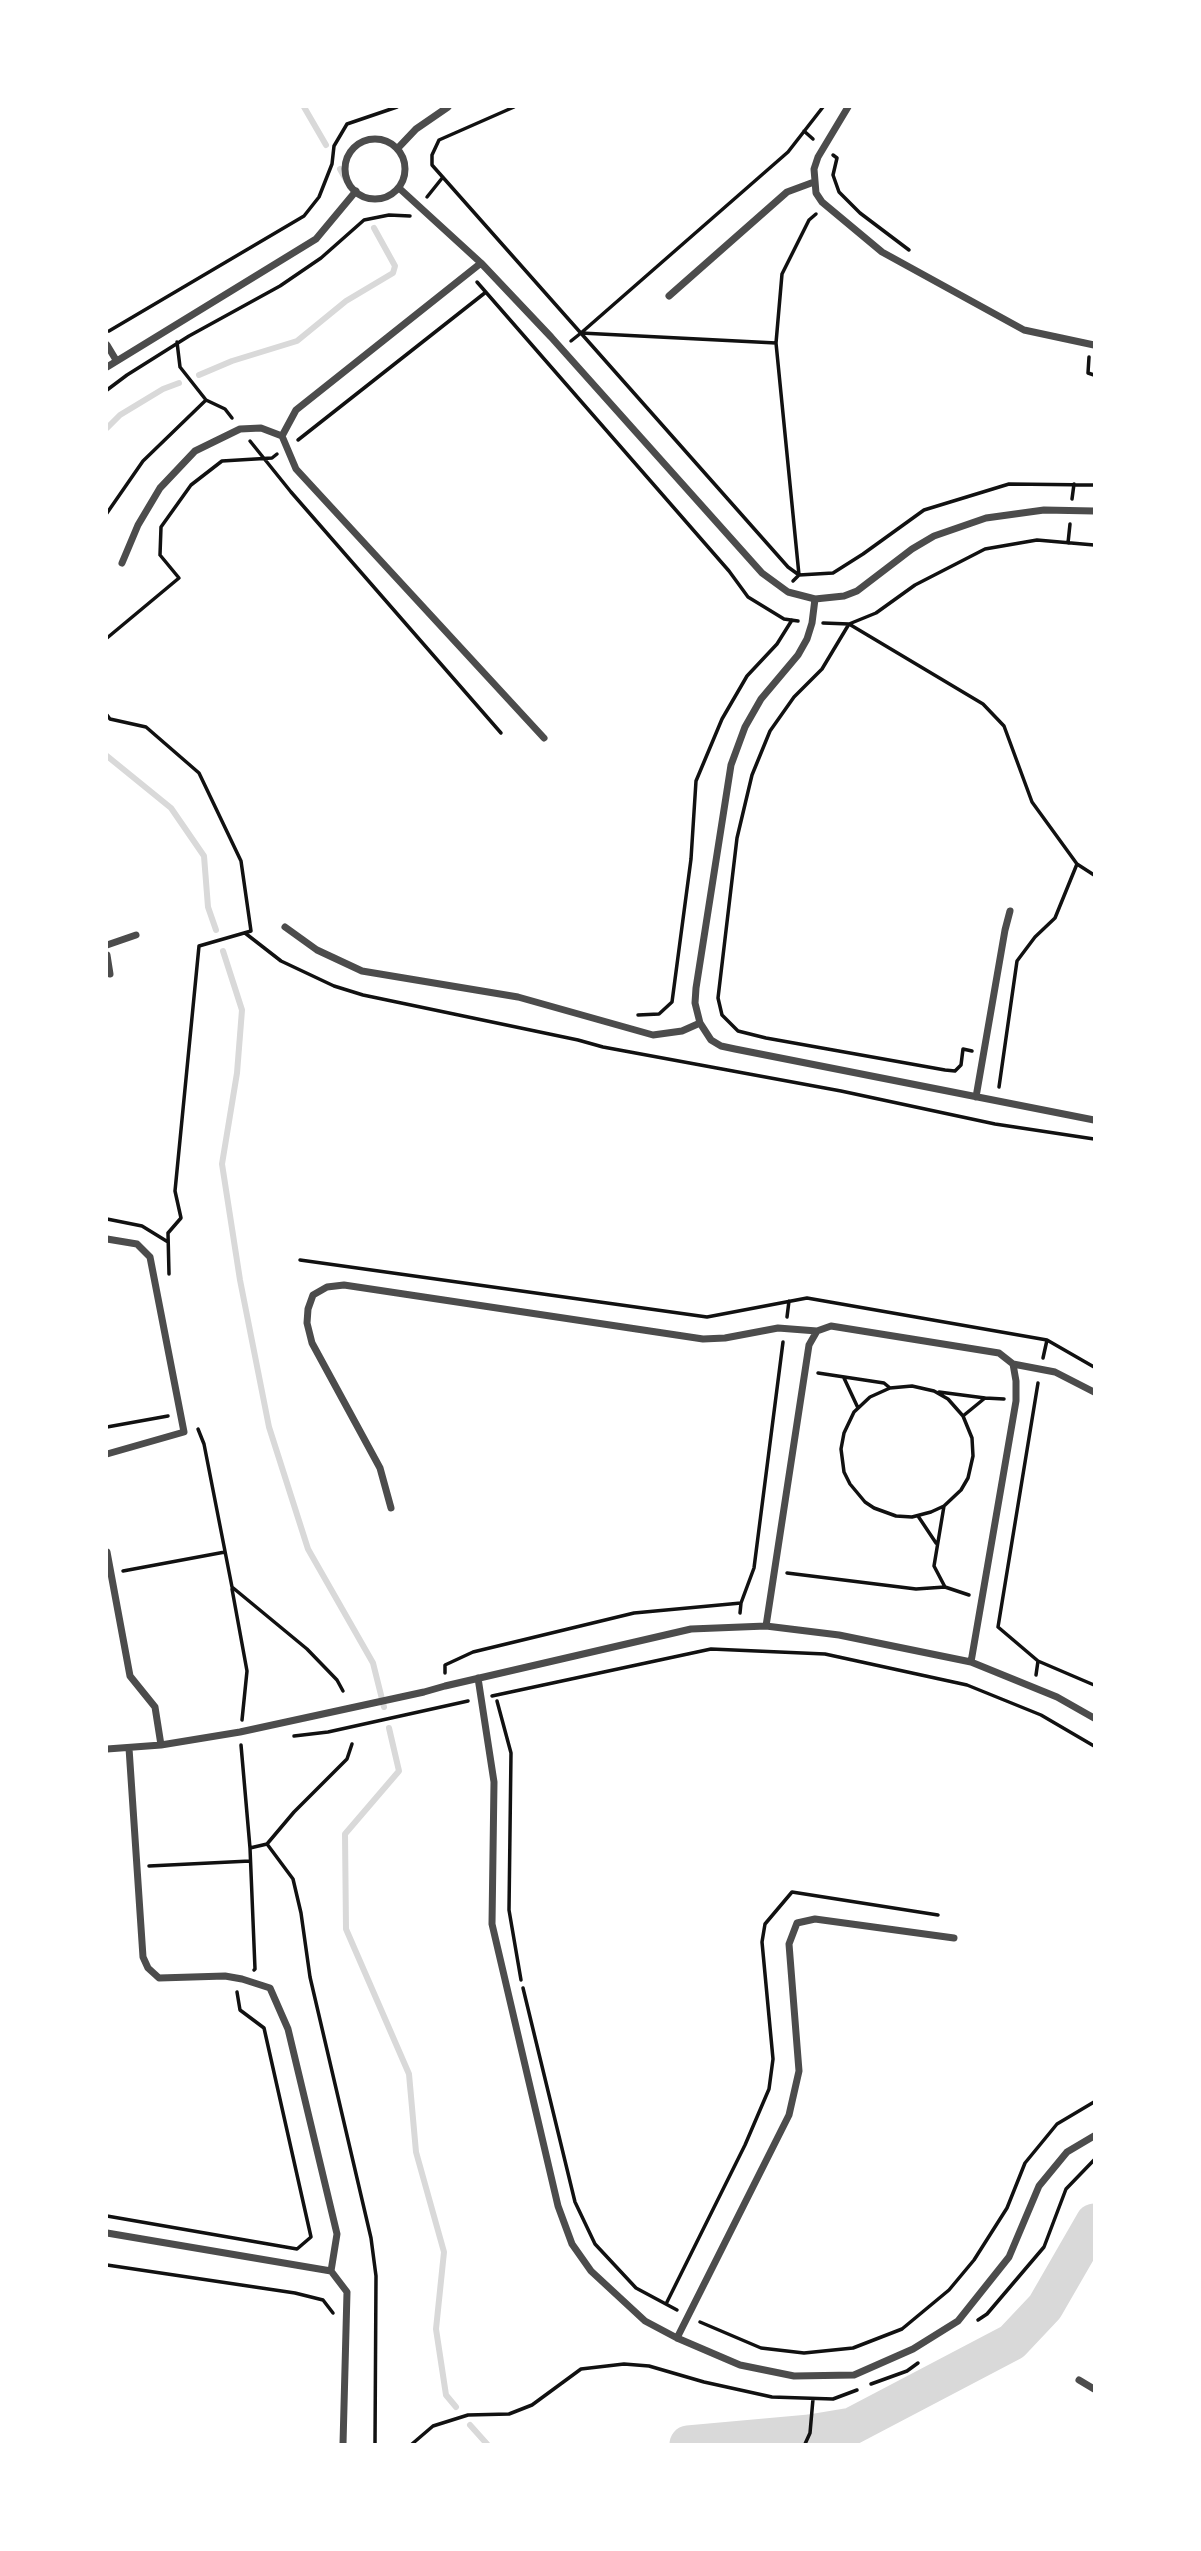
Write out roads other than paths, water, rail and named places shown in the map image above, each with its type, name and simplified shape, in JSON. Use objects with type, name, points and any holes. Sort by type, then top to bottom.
[{"type":"street","points":[[398,148],[416,130],[448,107]]},
{"type":"street","points":[[848,107],[814,169],[816,193],[825,205],[882,252],[1024,330],[1094,345]]},
{"type":"street","points":[[369,139],[390,142],[398,148],[406,163],[406,172],[399,188],[391,195],[371,199],[356,191],[347,180],[345,170],[351,150],[359,143],[369,139]]},
{"type":"street","points":[[669,296],[787,192],[814,182]]},
{"type":"street","points":[[399,188],[481,263],[762,573],[788,592],[815,599],[837,597],[857,591],[912,549],[957,527],[1016,512],[1094,511]]},
{"type":"street","points":[[107,367],[116,359],[316,239],[356,191]]},
{"type":"street","points":[[282,436],[296,410],[481,263]]},
{"type":"street","points":[[107,345],[116,359]]},
{"type":"street","points":[[122,563],[138,525],[160,488],[195,451],[240,429],[261,428],[282,436],[296,469],[544,738]]},
{"type":"street","points":[[815,599],[813,623],[807,639],[761,699],[745,727],[730,765],[697,976],[695,1003],[700,1023],[711,1040],[721,1046],[1094,1120]]},
{"type":"street","points":[[976,1097],[1004,930],[1010,911]]},
{"type":"street","points":[[285,927],[317,950],[362,971],[518,997],[653,1035],[682,1031],[700,1023]]},
{"type":"street","points":[[107,945],[136,935]]},
{"type":"street","points":[[107,955],[110,974]]},
{"type":"street","points":[[107,1239],[137,1244],[150,1256],[184,1433],[107,1454]]},
{"type":"street","points":[[391,1508],[380,1468],[312,1343],[307,1323],[308,1309],[313,1295],[327,1287],[344,1286],[703,1339],[785,1328],[817,1331],[831,1326],[999,1353],[1013,1364],[1055,1372],[1094,1392]]},
{"type":"street","points":[[766,1626],[809,1345],[817,1331]]},
{"type":"street","points":[[971,1662],[1016,1401],[1013,1364]]},
{"type":"street","points":[[107,1552],[130,1676],[155,1707],[161,1745]]},
{"type":"street","points":[[107,1749],[161,1745],[240,1732],[691,1629],[766,1626],[839,1635],[971,1662],[1057,1697],[1094,1718]]},
{"type":"street","points":[[478,1678],[494,1782],[492,1924],[558,2206],[572,2244],[591,2271],[617,2298],[645,2321],[740,2365],[794,2376],[854,2375],[913,2349],[958,2321],[1009,2257],[1039,2186],[1066,2152],[1094,2136]]},
{"type":"street","points":[[129,1748],[143,1956],[148,1968],[159,1978],[225,1976],[270,1988],[288,2029],[337,2234],[331,2271]]},
{"type":"street","points":[[677,2338],[789,2115],[799,2071],[789,1944],[797,1923],[816,1919],[954,1938]]},
{"type":"street","points":[[107,2233],[331,2271],[347,2292],[344,2444]]},
{"type":"street","points":[[1079,2380],[1094,2389]]},
{"type":"waterway","points":[[304,107],[326,145]]},
{"type":"waterway","points":[[340,169],[345,178]]},
{"type":"waterway","points":[[199,375],[232,361],[297,341],[346,301],[393,273],[395,266],[374,228]]},
{"type":"waterway","points":[[107,428],[120,415],[163,389],[179,383]]},
{"type":"waterway","points":[[107,756],[171,808],[204,856],[208,907],[216,930]]},
{"type":"waterway","points":[[223,951],[242,1010],[237,1073],[222,1164],[240,1280],[269,1427],[308,1549],[373,1663],[384,1707]]},
{"type":"waterway","points":[[389,1728],[399,1771],[345,1834],[346,1929],[409,2074],[416,2152],[444,2252],[436,2329],[446,2395],[456,2407]]},
{"type":"waterway","points":[[688,2444],[810,2433],[852,2426],[1012,2342],[1045,2307],[1094,2222]]},
{"type":"waterway","points":[[470,2425],[487,2444]]}]
